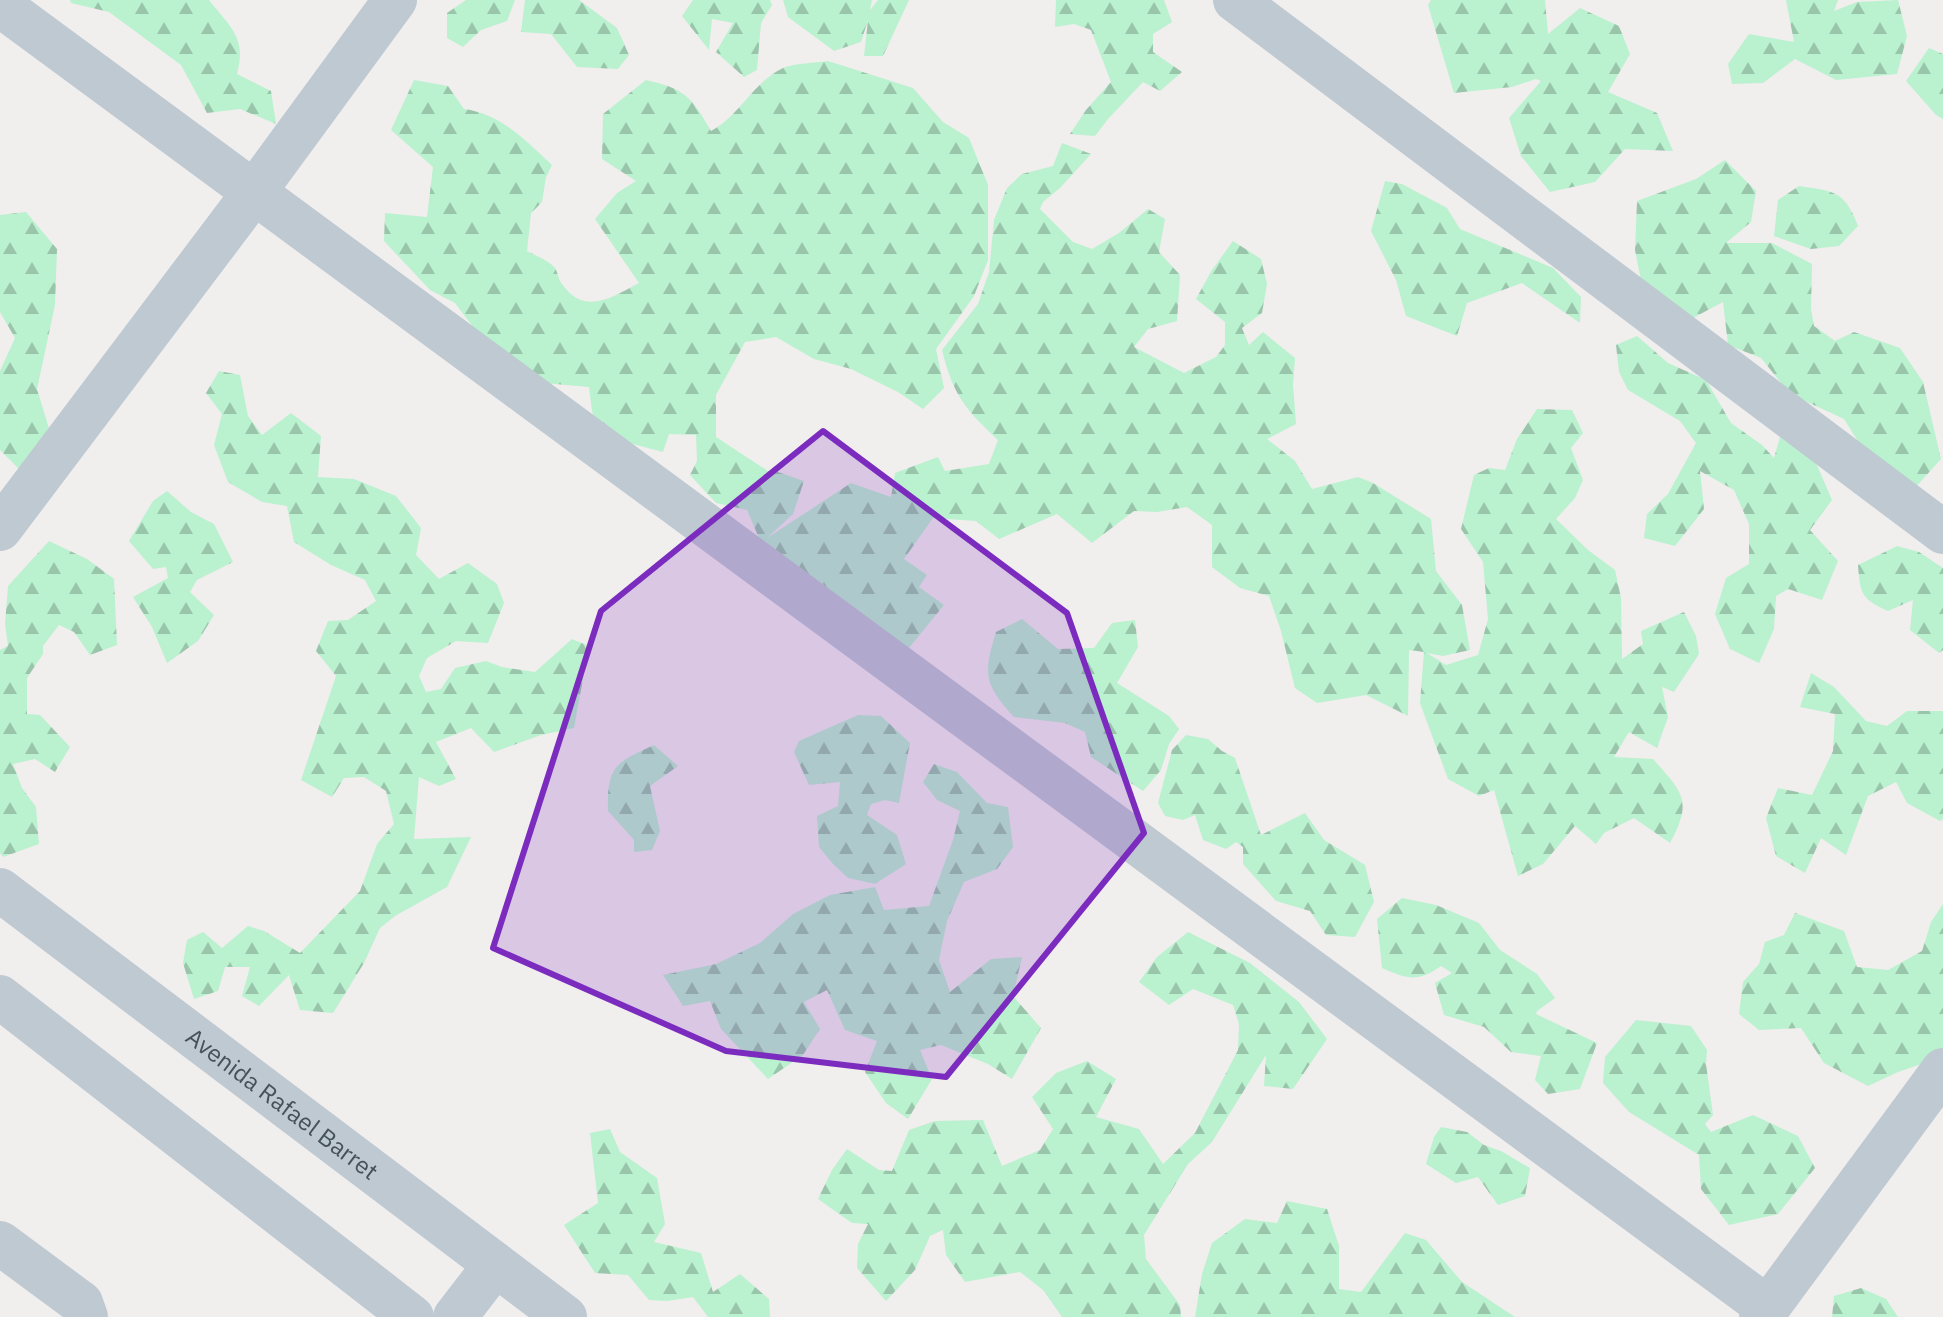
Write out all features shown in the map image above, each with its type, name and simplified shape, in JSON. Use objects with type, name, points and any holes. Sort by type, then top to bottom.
[{"type":"street","points":[[0,529],[395,0]]},
{"type":"street","points":[[1235,0],[1943,532]]},
{"type":"street","points":[[0,5],[255,191],[1764,1313],[1943,1070]]},
{"type":"street","name":"Avenida Rafael Barret","points":[[0,890],[565,1317]]},
{"type":"street","points":[[0,997],[412,1317]]},
{"type":"street","points":[[0,1243],[84,1310]]},
{"type":"street","points":[[455,1317],[495,1265]]},
{"type":"highlighted area","points":[[823,431],[1067,613],[1144,833],[946,1077],[726,1051],[493,948],[601,611]]},
{"type":"green space","points":[[70,0],[209,0],[235,33],[240,51],[237,74],[271,91],[276,124],[240,109],[207,113],[181,65],[109,12],[71,3]]},
{"type":"green space","points":[[466,0],[515,0],[507,21],[481,30],[463,47],[447,38],[447,13]]},
{"type":"green space","points":[[525,0],[579,0],[617,28],[629,55],[618,69],[577,67],[551,34],[521,32]]},
{"type":"green space","points":[[693,0],[770,0],[772,5],[761,23],[757,70],[744,77],[716,52],[733,23],[712,19],[709,50],[682,16]]},
{"type":"green space","points":[[783,0],[872,0],[870,10],[878,0],[909,0],[883,56],[864,56],[868,20],[861,42],[834,51],[788,17]]},
{"type":"green space","points":[[1056,0],[1164,0],[1172,22],[1153,34],[1153,52],[1182,72],[1160,91],[1143,82],[1095,136],[1070,134],[1111,82],[1091,30],[1074,24],[1055,27]]},
{"type":"green space","points":[[1431,0],[1545,0],[1548,34],[1580,8],[1619,26],[1630,54],[1608,92],[1657,113],[1673,151],[1625,149],[1595,182],[1550,192],[1521,156],[1509,118],[1541,81],[1536,79],[1512,87],[1454,93],[1428,5]]},
{"type":"green space","points":[[1786,0],[1838,0],[1834,11],[1857,2],[1898,0],[1907,36],[1897,74],[1836,80],[1795,59],[1763,83],[1732,84],[1728,64],[1749,34],[1794,42]]},
{"type":"green space","points":[[1929,48],[1943,54],[1943,119],[1906,81]]},
{"type":"green space","points":[[828,61],[913,88],[943,122],[969,138],[988,185],[988,260],[974,296],[936,349],[944,388],[923,409],[898,392],[851,369],[814,359],[776,337],[745,342],[716,395],[716,437],[768,471],[804,481],[793,514],[767,538],[851,483],[891,497],[895,473],[938,457],[945,471],[989,464],[998,440],[962,400],[951,379],[942,350],[978,304],[989,272],[994,220],[1007,188],[1022,174],[1053,166],[1062,143],[1091,154],[1043,202],[1040,209],[1073,242],[1092,249],[1119,233],[1148,209],[1165,219],[1159,252],[1180,275],[1177,321],[1148,329],[1134,347],[1184,373],[1216,357],[1225,345],[1225,322],[1196,299],[1233,241],[1261,259],[1267,284],[1262,313],[1242,328],[1249,345],[1263,332],[1295,358],[1293,385],[1296,424],[1267,439],[1295,461],[1312,489],[1358,477],[1431,519],[1436,571],[1462,605],[1470,650],[1443,656],[1427,653],[1446,665],[1478,655],[1488,619],[1483,562],[1461,529],[1474,475],[1489,468],[1505,470],[1517,439],[1537,409],[1572,410],[1583,433],[1571,448],[1583,480],[1575,498],[1556,519],[1588,550],[1615,570],[1621,598],[1622,659],[1643,644],[1641,631],[1684,612],[1696,636],[1699,654],[1674,692],[1662,687],[1668,717],[1657,748],[1629,732],[1614,757],[1653,759],[1678,789],[1683,806],[1670,843],[1634,818],[1604,833],[1596,844],[1575,826],[1543,864],[1518,876],[1494,790],[1479,796],[1448,779],[1420,703],[1424,652],[1409,650],[1408,716],[1366,695],[1317,703],[1295,688],[1269,596],[1240,588],[1212,567],[1212,525],[1187,507],[1157,512],[1134,511],[1092,543],[1057,514],[999,539],[976,521],[933,518],[904,559],[927,575],[919,587],[944,605],[895,665],[761,543],[747,510],[716,503],[690,475],[697,461],[696,435],[669,434],[663,452],[599,435],[589,387],[532,382],[499,361],[455,303],[430,290],[384,241],[385,213],[427,217],[433,167],[391,130],[414,80],[448,86],[464,109],[501,122],[552,165],[546,177],[542,202],[531,213],[527,251],[554,267],[570,294],[589,302],[608,298],[639,283],[595,219],[617,193],[636,181],[602,159],[603,114],[646,80],[670,87],[686,96],[711,131],[730,117],[763,81],[783,68]]},
{"type":"green space","points":[[1725,160],[1756,191],[1751,222],[1726,243],[1772,243],[1812,264],[1811,309],[1814,326],[1835,341],[1854,332],[1900,348],[1923,382],[1941,459],[1914,489],[1866,454],[1844,419],[1790,394],[1761,358],[1728,345],[1723,302],[1691,319],[1643,291],[1635,250],[1637,201],[1696,179]]},
{"type":"green space","points":[[1385,181],[1402,184],[1447,208],[1460,229],[1553,268],[1581,297],[1580,323],[1522,283],[1467,303],[1457,336],[1406,316],[1396,280],[1371,231]]},
{"type":"green space","points":[[1799,186],[1830,192],[1843,199],[1848,206],[1858,226],[1839,246],[1811,249],[1774,236],[1778,200]]},
{"type":"green space","points":[[26,212],[57,249],[55,305],[37,389],[51,435],[22,472],[0,450],[0,371],[15,338],[0,312],[0,215]]},
{"type":"green space","points":[[1637,336],[1668,363],[1706,380],[1731,423],[1762,445],[1774,458],[1780,437],[1816,463],[1832,500],[1810,530],[1838,561],[1822,600],[1788,589],[1776,596],[1774,629],[1759,663],[1730,649],[1715,614],[1726,578],[1749,564],[1749,524],[1734,490],[1700,471],[1704,509],[1675,546],[1644,538],[1647,514],[1668,494],[1696,443],[1680,421],[1628,390],[1619,372],[1616,345]]},
{"type":"green space","points":[[219,371],[240,375],[248,416],[262,435],[291,413],[321,436],[318,477],[354,479],[396,496],[421,528],[416,555],[439,579],[468,563],[497,584],[504,603],[488,643],[456,641],[427,658],[419,676],[426,692],[441,689],[455,668],[486,661],[535,672],[572,639],[589,646],[574,728],[541,735],[494,752],[471,728],[436,742],[456,779],[439,786],[419,777],[414,839],[471,837],[447,887],[395,916],[380,928],[364,963],[333,1013],[300,1010],[289,975],[259,1006],[242,996],[250,967],[225,967],[218,991],[194,999],[183,963],[187,940],[203,932],[222,948],[248,926],[264,931],[300,953],[360,891],[377,844],[394,824],[386,791],[364,777],[344,778],[332,797],[301,780],[336,676],[316,651],[328,621],[348,620],[376,601],[365,580],[331,565],[294,542],[287,506],[262,502],[228,482],[214,445],[222,414],[206,393]]},
{"type":"green space","points":[[167,491],[191,512],[214,524],[233,562],[197,580],[190,592],[214,615],[198,641],[167,663],[152,627],[133,597],[168,578],[166,567],[153,569],[129,541],[153,501]]},
{"type":"green space","points":[[49,541],[87,559],[114,579],[117,645],[90,655],[74,632],[59,625],[43,646],[43,654],[27,678],[27,714],[40,715],[70,747],[55,772],[35,759],[13,764],[22,788],[36,807],[39,844],[3,857],[0,853],[0,650],[8,646],[5,624],[8,586]]},
{"type":"green space","points":[[1897,546],[1919,552],[1943,568],[1943,650],[1939,653],[1910,630],[1913,600],[1888,611],[1867,599],[1861,589],[1858,565]]},
{"type":"green space","points":[[1022,619],[1058,649],[1094,648],[1112,623],[1135,620],[1138,647],[1117,683],[1169,716],[1179,729],[1169,744],[1161,770],[1143,791],[1091,757],[1085,732],[1065,723],[1014,717],[997,696],[988,669],[996,632]]},
{"type":"green space","points":[[1811,673],[1834,687],[1866,721],[1887,726],[1907,711],[1943,711],[1943,819],[1940,821],[1907,803],[1896,782],[1868,796],[1846,855],[1821,838],[1805,873],[1776,856],[1766,818],[1778,788],[1812,795],[1833,751],[1835,714],[1800,707]]},
{"type":"green space","points":[[858,715],[881,716],[910,743],[899,803],[885,800],[871,804],[867,815],[897,835],[906,864],[875,884],[848,878],[819,847],[817,816],[838,806],[840,782],[809,785],[794,752],[799,741]]},
{"type":"green space","points":[[1186,735],[1208,739],[1235,758],[1261,835],[1305,813],[1324,840],[1365,865],[1374,902],[1355,937],[1326,935],[1310,911],[1276,901],[1243,864],[1243,847],[1236,842],[1226,849],[1203,840],[1195,815],[1183,820],[1165,816],[1158,803],[1172,750]]},
{"type":"green space","points":[[654,745],[678,766],[650,786],[660,831],[652,850],[634,852],[634,840],[608,811],[609,784],[622,762]]},
{"type":"green space","points":[[934,764],[957,772],[987,803],[1008,807],[1013,847],[997,869],[964,882],[947,921],[939,960],[950,992],[991,959],[1022,957],[1013,996],[1041,1028],[1012,1079],[988,1064],[941,1045],[920,1050],[932,1079],[908,1119],[886,1103],[865,1072],[877,1041],[845,1030],[827,990],[804,1002],[820,1029],[803,1055],[768,1079],[721,1029],[710,1001],[683,1006],[663,975],[716,964],[760,943],[793,914],[830,895],[875,887],[884,910],[929,906],[960,811],[937,800],[923,782]]},
{"type":"green space","points":[[1402,898],[1436,905],[1479,923],[1500,950],[1537,974],[1555,998],[1536,1014],[1597,1043],[1580,1089],[1548,1094],[1535,1080],[1541,1056],[1511,1052],[1484,1027],[1444,1015],[1435,983],[1452,973],[1441,966],[1412,978],[1382,968],[1377,919]]},
{"type":"green space","points":[[1943,904],[1943,1053],[1939,1058],[1868,1086],[1824,1063],[1801,1028],[1759,1030],[1739,1014],[1743,982],[1759,964],[1765,942],[1784,935],[1795,913],[1844,931],[1857,967],[1888,970],[1922,951],[1931,922]]},
{"type":"green space","points":[[1188,932],[1250,963],[1299,1002],[1327,1039],[1293,1089],[1264,1086],[1266,1055],[1212,1142],[1188,1164],[1144,1235],[1146,1259],[1180,1305],[1181,1317],[1062,1317],[1043,1290],[1020,1272],[965,1282],[946,1255],[943,1230],[930,1236],[915,1270],[886,1301],[857,1268],[858,1244],[868,1224],[852,1223],[818,1199],[832,1170],[847,1149],[879,1170],[892,1171],[909,1130],[935,1121],[983,1120],[1002,1166],[1040,1150],[1053,1129],[1032,1097],[1056,1073],[1087,1061],[1116,1079],[1096,1117],[1139,1129],[1163,1164],[1195,1133],[1238,1050],[1239,1024],[1233,1005],[1193,989],[1169,1005],[1139,982],[1157,957]]},
{"type":"green space","points":[[1636,1020],[1691,1026],[1707,1050],[1713,1115],[1705,1124],[1711,1132],[1753,1115],[1798,1136],[1815,1168],[1778,1214],[1729,1225],[1701,1189],[1699,1155],[1629,1112],[1603,1083],[1605,1057]]},
{"type":"green space","points":[[1441,1127],[1467,1132],[1484,1145],[1530,1168],[1525,1196],[1498,1205],[1478,1177],[1456,1183],[1426,1164],[1434,1137]]},
{"type":"green space","points":[[610,1129],[620,1152],[657,1178],[665,1224],[654,1242],[701,1253],[713,1292],[740,1274],[769,1299],[770,1317],[708,1317],[693,1297],[649,1300],[628,1275],[595,1273],[564,1225],[598,1203],[590,1133]]},
{"type":"green space","points":[[1287,1201],[1327,1209],[1339,1246],[1339,1289],[1361,1292],[1405,1233],[1426,1240],[1462,1282],[1515,1317],[1195,1317],[1202,1274],[1212,1243],[1245,1219],[1277,1223]]},
{"type":"green space","points":[[1861,1288],[1886,1299],[1898,1317],[1832,1317],[1834,1296]]}]
